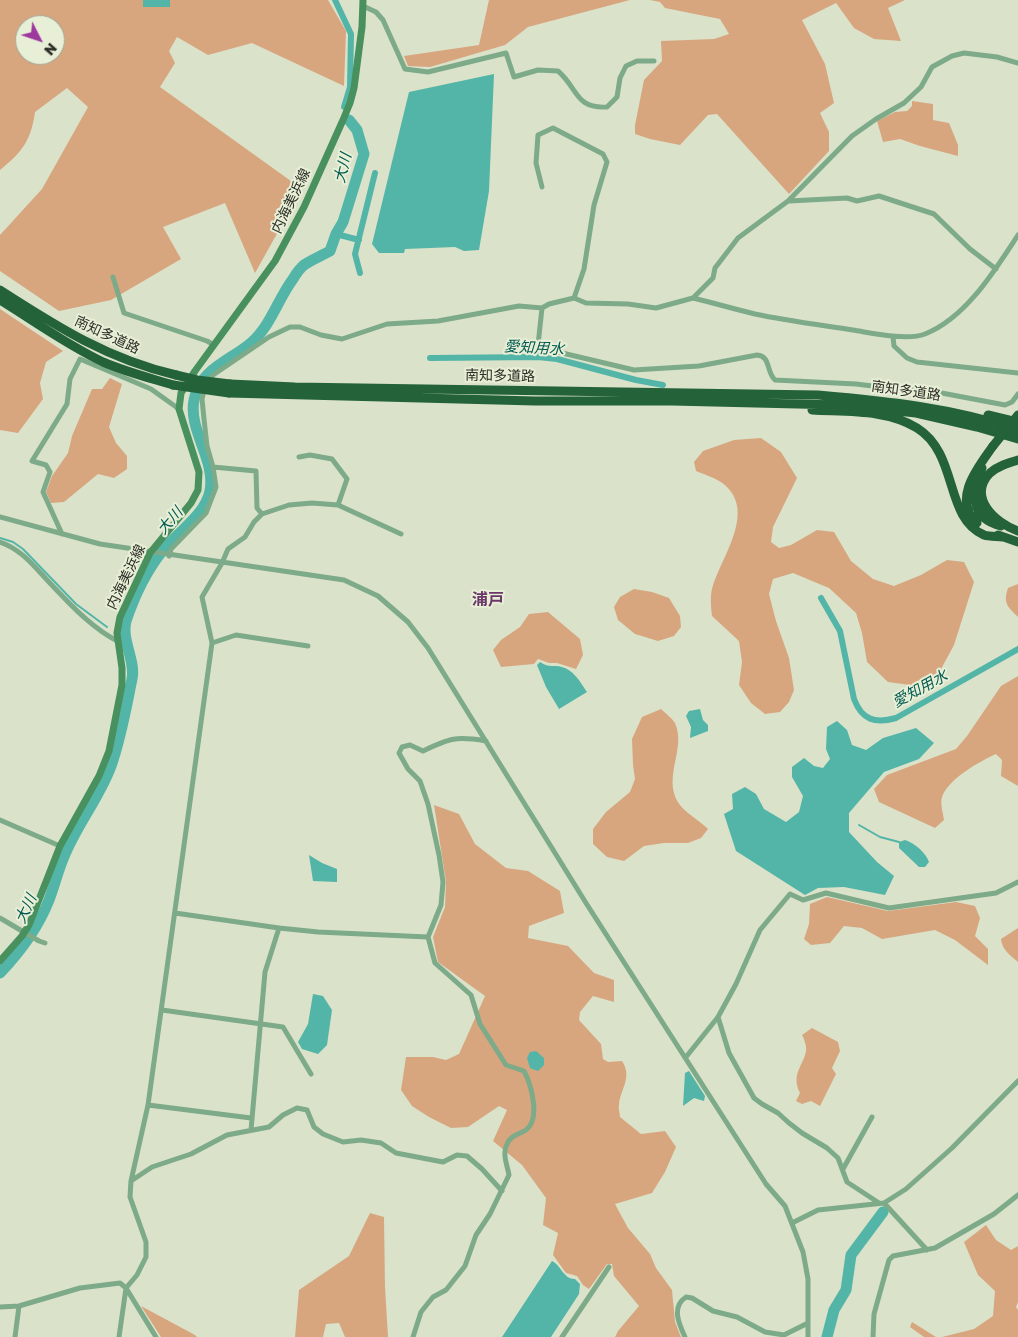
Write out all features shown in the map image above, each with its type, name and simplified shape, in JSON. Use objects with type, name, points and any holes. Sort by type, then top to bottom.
[{"type":"highway","name":"南知多道路","points":[[0,290],[58,327],[108,353],[175,380]]},
{"type":"highway","name":"南知多道路","points":[[0,300],[53,334],[104,362],[128,372],[229,389],[535,401],[761,402],[839,405],[916,413],[978,427],[1018,439]]},
{"type":"highway","name":"南知多道路","points":[[229,389],[295,387],[818,395],[880,400],[938,409],[986,420],[1018,430]]},
{"type":"highway","points":[[761,402],[769,407],[883,415],[902,420],[918,428],[929,437],[943,458],[956,500],[973,527],[985,535],[1003,537]]},
{"type":"highway","points":[[938,409],[946,407],[1018,422]]},
{"type":"highway","points":[[1018,415],[971,479],[967,493],[967,502],[972,519],[987,531],[1018,542]]},
{"type":"highway","points":[[1018,422],[995,447],[981,469],[974,491],[974,499],[981,514],[987,520],[993,524],[1018,531]]},
{"type":"highway","points":[[1008,528],[990,513],[982,496],[981,489],[991,473],[1003,464],[1018,460]]},
{"type":"main road","name":"内海美浜線","points":[[0,961],[25,931],[36,910],[60,846],[99,776],[109,752],[122,685],[117,627],[120,617],[152,553],[191,503],[198,490],[199,472],[179,409],[181,393],[280,253],[304,207],[344,120],[354,88],[363,3]]},
{"type":"street","points":[[363,3],[376,12],[383,20],[405,69],[428,72],[506,53],[514,77],[538,70],[558,71],[568,79],[580,100],[596,107],[607,107],[617,96],[620,78],[626,66],[637,61],[654,61]]},
{"type":"street","points":[[693,298],[713,278],[715,268],[738,238],[788,201],[852,136],[876,118],[904,103],[920,88],[932,67],[952,56],[964,53],[997,56],[1018,63]]},
{"type":"street","points":[[542,187],[536,163],[538,135],[553,128],[602,154],[607,162],[594,205],[584,269],[574,298]]},
{"type":"street","points":[[788,201],[848,198],[857,201],[879,196],[934,214],[970,249],[996,269]]},
{"type":"street","points":[[167,555],[206,513],[216,487],[207,446],[204,419],[202,399],[205,386],[213,376],[269,337],[290,327],[300,327],[321,335],[342,339],[387,324],[438,321],[519,306],[542,308],[549,304],[574,298],[586,303],[628,304],[656,308],[693,298],[756,314],[893,337],[924,335],[959,312],[986,284],[1018,236]]},
{"type":"street","points":[[113,277],[124,313],[214,345]]},
{"type":"street","points":[[542,308],[538,352],[558,352],[634,370],[699,366],[757,355],[765,357],[770,375],[775,380],[856,384],[931,391],[1005,405],[1012,402],[1018,394]]},
{"type":"street","points":[[893,337],[894,346],[907,358],[917,362],[1018,373]]},
{"type":"street","points":[[62,534],[43,492],[50,472],[46,465],[32,461],[67,404],[70,379],[80,359],[151,388],[179,409]]},
{"type":"street","points":[[299,458],[310,454],[332,459],[347,479],[338,505]]},
{"type":"street","points":[[213,467],[256,471],[257,508],[262,514]]},
{"type":"street","points":[[119,1337],[126,1288],[137,1274],[146,1257],[146,1242],[130,1197],[131,1181],[148,1105],[212,643],[202,597],[222,563],[228,548],[245,537],[254,522],[262,514],[289,505],[312,503],[338,505],[401,534]]},
{"type":"street","points":[[0,516],[100,544],[344,580],[378,596],[408,622],[421,638],[586,903],[766,1184],[785,1206],[803,1252],[808,1279],[808,1337]]},
{"type":"street","points":[[0,542],[22,553],[76,610],[111,638],[119,642]]},
{"type":"street","points":[[212,643],[236,635],[308,646]]},
{"type":"street","points":[[413,1337],[422,1312],[434,1297],[446,1290],[465,1266],[476,1235],[490,1214],[509,1174],[504,1154],[507,1144],[513,1136],[527,1129],[534,1118],[530,1083],[524,1071],[506,1065],[480,1024],[471,995],[435,963],[428,937],[440,905],[443,882],[439,855],[428,804],[420,781],[408,769],[399,753],[402,747],[410,745],[423,751],[443,741],[463,737],[486,742]]},
{"type":"street","points":[[0,820],[60,846]]},
{"type":"street","points":[[686,1057],[718,1017],[736,984],[760,930],[790,894],[803,900],[826,893],[889,908],[996,893],[1018,882]]},
{"type":"street","points":[[175,913],[279,928],[336,933],[428,937]]},
{"type":"street","points":[[0,918],[45,943]]},
{"type":"street","points":[[251,1130],[265,972],[279,928]]},
{"type":"street","points":[[162,1010],[283,1027],[311,1074]]},
{"type":"street","points":[[718,1017],[729,1053],[754,1098],[778,1113],[802,1133],[827,1148],[838,1158],[847,1182],[882,1203],[927,1250]]},
{"type":"street","points":[[792,1223],[818,1210],[882,1203],[906,1188],[952,1148],[1018,1081]]},
{"type":"street","points":[[148,1105],[251,1118]]},
{"type":"street","points":[[131,1181],[152,1168],[191,1154],[227,1135],[269,1127],[283,1115],[297,1108],[307,1110],[314,1127],[323,1134],[343,1142],[361,1140],[381,1143],[396,1153],[443,1162],[457,1155],[467,1156],[502,1191]]},
{"type":"street","points":[[843,1169],[872,1117]]},
{"type":"street","points":[[872,1337],[874,1314],[888,1260],[893,1256],[935,1248],[994,1214],[1018,1195]]},
{"type":"street","points":[[562,1337],[609,1267]]},
{"type":"street","points":[[0,1307],[19,1306],[80,1288],[120,1283],[126,1288],[156,1337]]},
{"type":"street","points":[[685,1337],[677,1321],[677,1309],[681,1300],[686,1297],[692,1298],[713,1311],[737,1317],[765,1332],[784,1335],[808,1323]]},
{"type":"street","points":[[15,1337],[19,1306]]},
{"type":"shaded area","points":[[0,0],[328,0],[346,31],[344,86],[252,43],[208,55],[177,37],[169,51],[175,63],[160,87],[302,189],[255,273],[225,203],[163,227],[181,259],[111,300],[59,311],[0,271],[0,235],[42,189],[88,107],[67,88],[35,112],[28,138],[14,157],[0,170]]},
{"type":"shaded area","points":[[489,0],[630,0],[528,27],[505,45],[430,67],[408,66],[404,56],[479,45]]},
{"type":"shaded area","points":[[650,0],[905,0],[888,8],[901,41],[874,39],[854,28],[836,3],[802,20],[825,64],[834,103],[820,113],[829,132],[829,151],[789,194],[717,114],[708,115],[680,145],[635,134],[644,80],[662,61],[661,41],[714,39],[729,34],[720,19],[665,8],[660,2]]},
{"type":"shaded area","points":[[912,101],[933,104],[933,120],[949,123],[958,145],[958,156],[900,139],[883,142],[877,121],[895,112],[907,111],[912,106]]},
{"type":"shaded area","points":[[0,309],[63,351],[46,362],[40,383],[43,399],[18,433],[0,430]]},
{"type":"shaded area","points":[[110,378],[122,384],[109,427],[116,443],[127,456],[127,469],[114,478],[98,474],[64,502],[51,503],[46,492],[52,476],[68,453],[72,436],[92,389],[102,389]]},
{"type":"shaded area","points":[[761,438],[781,452],[797,478],[773,527],[771,542],[779,548],[791,545],[817,530],[834,532],[851,561],[873,579],[894,586],[921,575],[947,560],[964,562],[974,582],[954,645],[940,671],[928,681],[910,685],[888,682],[867,662],[856,613],[829,588],[793,573],[773,579],[769,594],[789,658],[794,690],[789,702],[780,712],[765,714],[751,703],[739,685],[742,662],[739,641],[712,616],[711,609],[712,589],[737,524],[738,511],[735,498],[724,484],[696,471],[694,462],[703,451],[734,440]]},
{"type":"shaded area","points":[[1018,584],[1018,617],[1007,604],[1006,597],[1008,588]]},
{"type":"shaded area","points":[[634,589],[652,592],[669,598],[680,616],[681,627],[674,636],[658,641],[635,634],[618,620],[614,607],[620,597]]},
{"type":"shaded area","points":[[548,612],[580,639],[583,655],[576,669],[538,659],[534,664],[501,667],[493,650],[501,640],[520,627],[529,614]]},
{"type":"shaded area","points":[[1018,676],[1018,786],[1001,776],[1002,760],[996,754],[973,766],[951,783],[941,799],[944,820],[935,828],[879,802],[874,789],[887,775],[956,749],[1001,686]]},
{"type":"shaded area","points":[[661,709],[674,721],[678,731],[673,775],[676,799],[683,809],[708,829],[701,838],[688,843],[664,843],[644,846],[624,861],[607,857],[593,844],[593,829],[606,812],[630,792],[635,779],[632,739],[642,717]]},
{"type":"shaded area","points":[[434,805],[459,814],[475,844],[506,868],[528,871],[560,891],[564,913],[529,926],[528,938],[568,946],[594,973],[614,980],[614,1002],[593,996],[580,1012],[579,1020],[601,1044],[603,1059],[608,1062],[622,1061],[625,1067],[626,1078],[619,1106],[620,1117],[641,1134],[665,1131],[676,1147],[665,1172],[652,1193],[615,1204],[628,1228],[650,1254],[656,1268],[672,1290],[675,1322],[681,1337],[615,1337],[639,1306],[614,1276],[612,1264],[607,1264],[589,1289],[583,1285],[577,1276],[566,1273],[553,1255],[558,1233],[543,1225],[546,1198],[522,1165],[493,1141],[507,1110],[499,1106],[468,1127],[451,1128],[412,1106],[401,1090],[406,1057],[433,1057],[446,1060],[459,1054],[485,996],[438,962],[433,937],[445,907],[446,882]]},
{"type":"shaded area","points":[[827,897],[888,911],[956,902],[975,906],[980,918],[975,936],[988,949],[988,965],[955,940],[935,930],[882,939],[862,928],[844,926],[830,943],[811,945],[804,939],[809,924],[810,904]]},
{"type":"shaded area","points":[[1018,928],[1018,962],[1009,955],[1001,939]]},
{"type":"shaded area","points":[[812,1028],[838,1042],[840,1051],[832,1068],[836,1074],[820,1106],[811,1101],[802,1104],[796,1101],[800,1093],[797,1086],[798,1073],[806,1052],[802,1035]]},
{"type":"shaded area","points":[[370,1213],[384,1217],[388,1337],[345,1337],[339,1323],[326,1324],[323,1337],[295,1337],[299,1290],[349,1256]]},
{"type":"shaded area","points":[[986,1225],[996,1240],[1011,1250],[1018,1246],[1018,1302],[1016,1307],[1018,1310],[1018,1337],[942,1337],[974,1329],[993,1316],[995,1291],[978,1275],[964,1242]]},
{"type":"shaded area","points":[[141,1306],[195,1335],[197,1337],[161,1337]]},
{"type":"shaded area","points":[[912,1322],[936,1337],[924,1337],[910,1327]]},
{"type":"water","points":[[143,0],[170,0],[170,7],[143,7]]},
{"type":"water","points":[[494,74],[489,191],[479,250],[464,251],[455,247],[405,249],[404,253],[379,253],[372,244],[409,92]]},
{"type":"water","points":[[540,662],[548,666],[562,667],[571,672],[587,692],[559,709],[546,687],[537,665]]},
{"type":"water","points":[[700,709],[703,720],[708,725],[708,731],[690,738],[691,727],[686,716],[689,711]]},
{"type":"water","points":[[837,721],[847,730],[852,745],[866,750],[883,738],[916,728],[934,743],[919,759],[884,772],[849,813],[849,832],[877,862],[894,876],[885,895],[844,887],[818,888],[805,895],[736,851],[724,814],[733,809],[732,794],[745,787],[756,794],[764,809],[786,822],[799,812],[803,796],[792,777],[792,767],[804,758],[814,766],[823,768],[830,759],[826,749],[827,727]]},
{"type":"water","points":[[905,840],[923,852],[929,862],[925,867],[919,867],[899,848],[899,842]]},
{"type":"water","points":[[309,855],[337,869],[337,882],[313,881]]},
{"type":"water","points":[[313,994],[323,996],[332,1010],[327,1045],[318,1054],[302,1049],[298,1042],[308,1024]]},
{"type":"water","points":[[536,1051],[544,1058],[544,1065],[538,1071],[530,1068],[527,1058],[530,1052]]},
{"type":"water","points":[[689,1071],[705,1096],[704,1101],[694,1098],[683,1106],[685,1073]]},
{"type":"water","points":[[552,1261],[565,1275],[575,1279],[580,1284],[579,1294],[551,1337],[502,1337]]},
{"type":"waterway","name":"愛知用水","points":[[335,0],[351,34],[350,87],[344,107]]},
{"type":"waterway","name":"大川","points":[[0,973],[22,948],[40,920],[66,852],[101,788],[115,755],[133,672],[125,636],[126,621],[133,603],[146,575],[157,558],[197,515],[207,500],[211,479],[193,411],[197,389],[202,380],[217,366],[244,348],[259,335],[296,273],[310,261],[330,251],[343,222],[364,154],[357,130],[349,120]]},
{"type":"waterway","name":"愛知用水","points":[[360,273],[355,254],[375,173]]},
{"type":"waterway","name":"愛知用水","points":[[336,234],[359,240]]},
{"type":"waterway","name":"愛知用水","points":[[430,358],[538,357],[557,359],[636,380],[663,385]]},
{"type":"waterway","points":[[0,538],[13,542],[23,549],[76,604],[107,627]]},
{"type":"waterway","name":"愛知用水","points":[[821,598],[840,631],[854,699],[861,712],[870,719],[882,721],[896,718],[1018,649]]},
{"type":"waterway","points":[[859,825],[880,837],[899,842]]},
{"type":"waterway","points":[[827,1337],[834,1310],[846,1290],[851,1255],[883,1212]]},
{"type":"district","name":"浦戸","points":[[488,600]]}]
